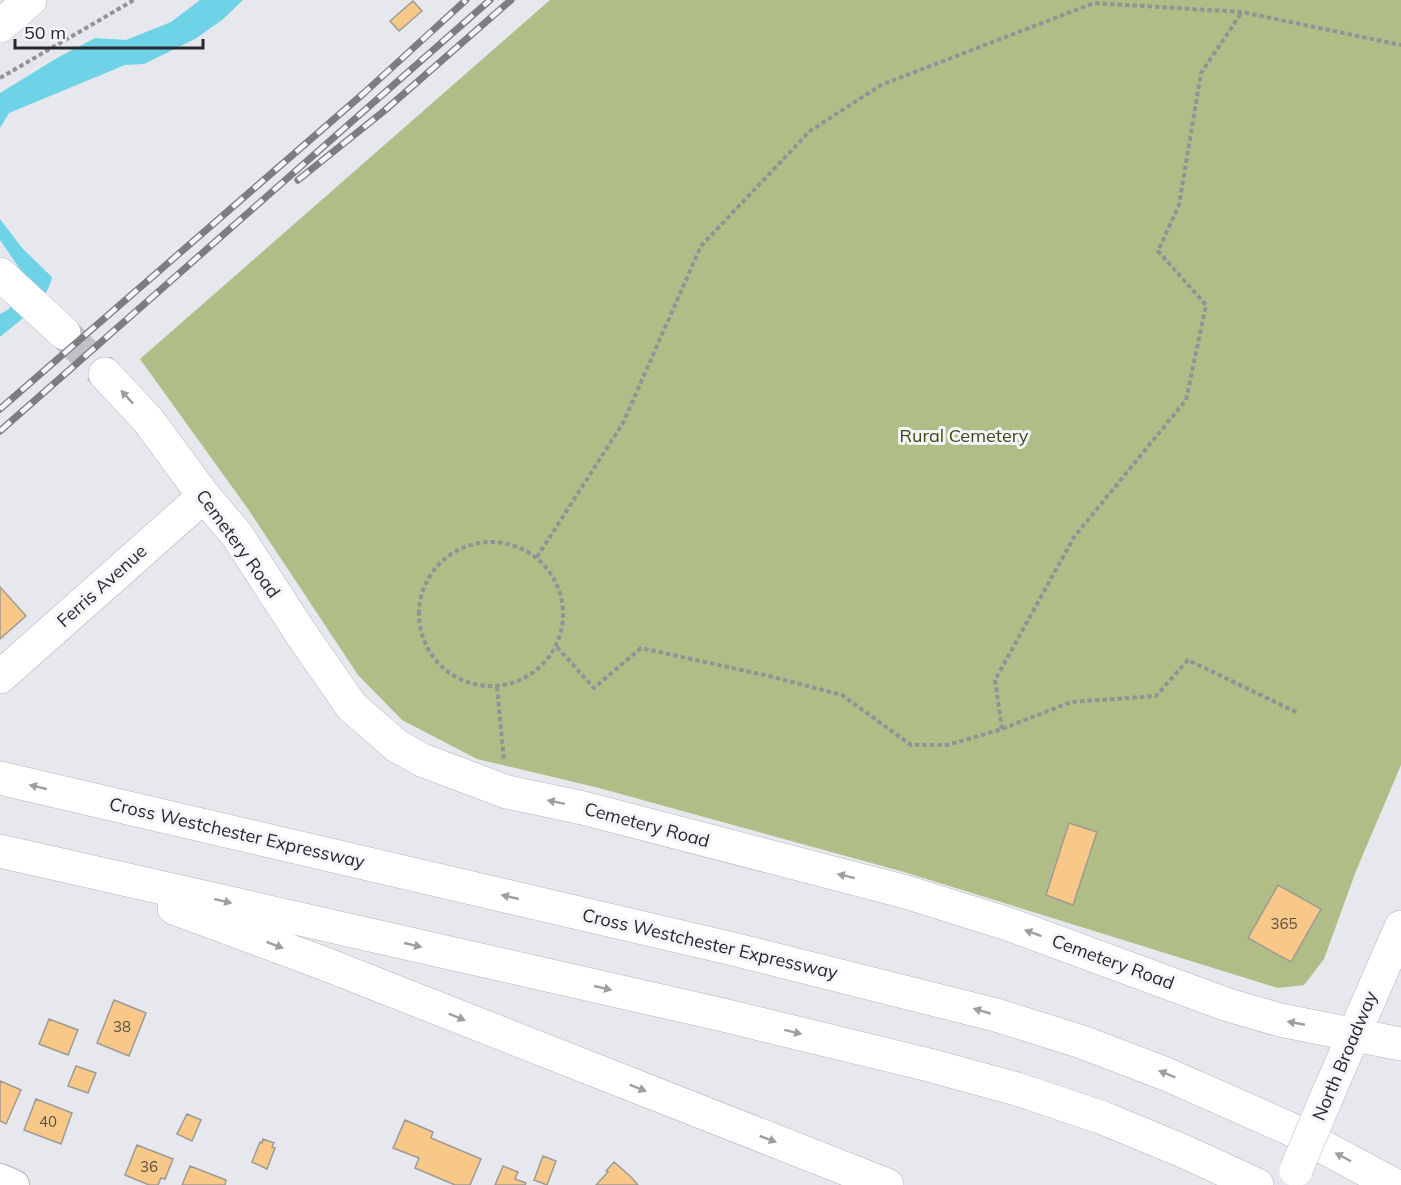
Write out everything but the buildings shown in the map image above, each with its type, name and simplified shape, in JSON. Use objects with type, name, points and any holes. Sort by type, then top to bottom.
[{"type":"main road","points":[[0,26],[30,0]]},
{"type":"main road","points":[[2,276],[54,324]]},
{"type":"main road","name":"Cemetery Road","points":[[105,374],[148,420],[204,496],[237,536],[352,707],[397,746],[422,760],[507,792],[584,808],[906,892],[1008,924],[1228,1005],[1280,1020],[1401,1044]]},
{"type":"main road","name":"Ferris Avenue","points":[[0,677],[204,496]]},
{"type":"main road","name":"Cross Westchester Expressway","points":[[0,778],[744,952],[951,1002],[1006,1018],[1093,1046],[1187,1083],[1288,1128],[1394,1185]]},
{"type":"main road","points":[[5,853],[719,1014],[929,1065],[1017,1089],[1103,1118],[1257,1185]]},
{"type":"main road","points":[[43,861],[272,944],[887,1185]]},
{"type":"main road","name":"North Broadway","points":[[1289,1185],[1401,927]]},
{"type":"street","points":[[0,1179],[14,1185]]},
{"type":"path","points":[[0,78],[134,0]]},
{"type":"path","points":[[537,557],[622,423],[701,246],[810,131],[880,85],[1094,3],[1242,12],[1401,45]]},
{"type":"path","points":[[1002,729],[995,680],[1074,537],[1186,400],[1206,304],[1158,251],[1179,205],[1201,73],[1242,12]]},
{"type":"path","points":[[494,541],[516,546],[537,557],[553,576],[562,598],[564,623],[557,647],[542,667],[521,681],[497,687],[473,685],[450,674],[432,657],[421,635],[418,612],[422,590],[433,569],[450,554],[471,544],[494,541]]},
{"type":"path","points":[[557,647],[594,688],[641,648],[769,676],[842,695],[911,745],[948,745],[1002,729],[1071,702],[1156,696],[1188,660],[1298,713]]},
{"type":"path","points":[[497,687],[507,792]]},
{"type":"green space","name":"Rural Cemetery","points":[[550,0],[1401,0],[1401,765],[1356,871],[1324,959],[1304,985],[1278,988],[904,872],[599,788],[477,759],[402,720],[358,675],[248,509],[140,359]]},
{"type":"water","points":[[200,0],[243,0],[222,20],[195,39],[144,64],[125,65],[9,113],[0,128],[0,93],[95,38],[126,40],[171,22]]},
{"type":"water","points":[[0,219],[23,249],[52,277],[38,303],[0,337],[0,314],[9,309],[26,278],[0,240]]},
{"type":"tunnel","points":[[64,333],[105,374]]},
{"type":"railway","points":[[0,409],[364,93],[466,0]]},
{"type":"railway","points":[[0,431],[490,0]]},
{"type":"railway","points":[[298,180],[384,111],[511,0]]}]
